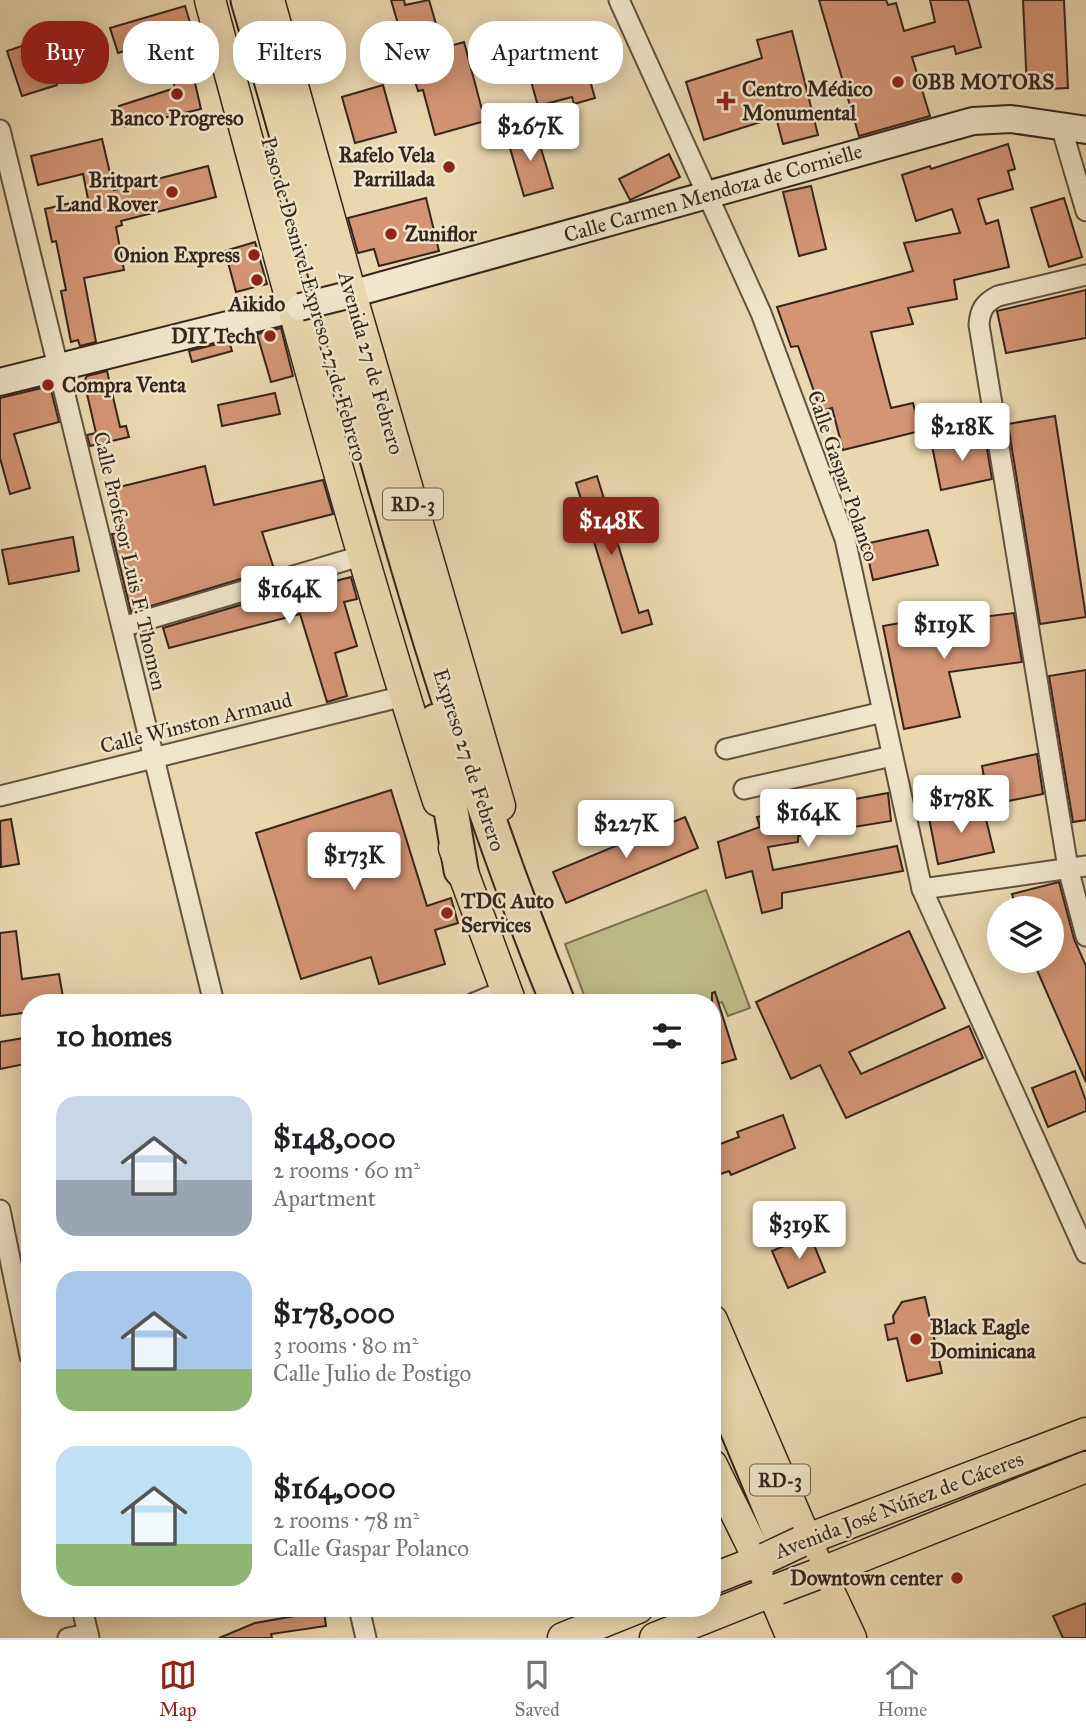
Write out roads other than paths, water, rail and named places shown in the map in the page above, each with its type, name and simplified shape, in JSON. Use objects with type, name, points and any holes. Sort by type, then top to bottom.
[{"type":"highway","name":"Paso de Desnivel Expreso 27 de Febrero","points":[[228,0],[385,516]]},
{"type":"highway","name":"Paso de Desnivel Expreso 27 de Febrero","points":[[248,0],[385,516]]},
{"type":"highway","name":"Expreso 27 de Febrero","points":[[385,516],[443,715],[517,994]]},
{"type":"highway","name":"Expreso 27 de Febrero","points":[[443,715],[502,864],[566,994]]},
{"type":"highway","points":[[443,715],[510,842]]},
{"type":"highway","points":[[443,715],[461,870]]},
{"type":"highway","name":"RD-3","points":[[721,1391],[824,1638]]},
{"type":"highway","name":"RD-3","points":[[721,1433],[807,1638]]},
{"type":"main road","name":"RD-3","points":[[210,0],[404,695],[461,870],[516,994]]},
{"type":"main road","name":"Avenida 27 de Febrero","points":[[269,0],[347,295],[510,842],[566,994]]},
{"type":"main road","name":"RD-3","points":[[721,1342],[818,1574],[851,1638]]},
{"type":"main road","name":"Avenida José Núñez de Cáceres","points":[[721,1575],[1086,1433]]},
{"type":"main road","name":"Avenida José Núñez de Cáceres","points":[[721,1612],[1086,1467]]},
{"type":"main road","name":"RD-3","points":[[721,1482],[763,1559],[792,1638]]},
{"type":"main road","points":[[563,1638],[616,1617]]},
{"type":"main road","name":"Avenida José Núñez de Cáceres","points":[[655,1638],[708,1617]]},
{"type":"street","name":"Calle Gaspar Polanco","points":[[619,0],[761,313],[845,539],[922,889],[1086,1253]]},
{"type":"street","name":"Calle Carmen Mendoza de Cornielle","points":[[297,308],[973,121],[1011,119],[1073,128]]},
{"type":"street","points":[[1073,128],[1086,211]]},
{"type":"street","name":"Calle Profesor Luis F. Thomen","points":[[0,130],[212,994]]},
{"type":"street","points":[[1086,275],[987,301],[980,313],[979,325],[1077,867],[1086,936]]},
{"type":"street","points":[[0,382],[297,308]]},
{"type":"street","points":[[122,626],[364,555]]},
{"type":"street","name":"Calle Winston Armaud","points":[[0,796],[404,695]]},
{"type":"street","points":[[726,749],[883,712]]},
{"type":"street","points":[[744,789],[892,756]]},
{"type":"street","points":[[922,889],[1077,867]]},
{"type":"street","points":[[0,1210],[21,1312]]},
{"type":"street","points":[[68,1638],[88,1636],[84,1617]]},
{"type":"street","points":[[361,1617],[366,1638]]},
{"type":"place","name":"OBB MOTORS","points":[[898,82]]},
{"type":"place","name":"Banco Progreso","points":[[177,94]]},
{"type":"place","name":"Centro Médico Monumental","points":[[726,101]]},
{"type":"place","name":"Rafelo Vela Parrillada","points":[[449,167]]},
{"type":"place","name":"Britpart Land Rover","points":[[172,192]]},
{"type":"place","name":"Zuniflor","points":[[391,234]]},
{"type":"place","name":"Onion Express","points":[[254,255]]},
{"type":"place","name":"Aikido","points":[[257,280]]},
{"type":"place","name":"DIY Tech","points":[[270,336]]},
{"type":"place","name":"Compra Venta","points":[[48,385]]},
{"type":"place","name":"TDC Auto Services","points":[[447,913]]},
{"type":"place","name":"Black Eagle Dominicana","points":[[916,1339]]},
{"type":"place","name":"Downtown center","points":[[957,1578]]}]
